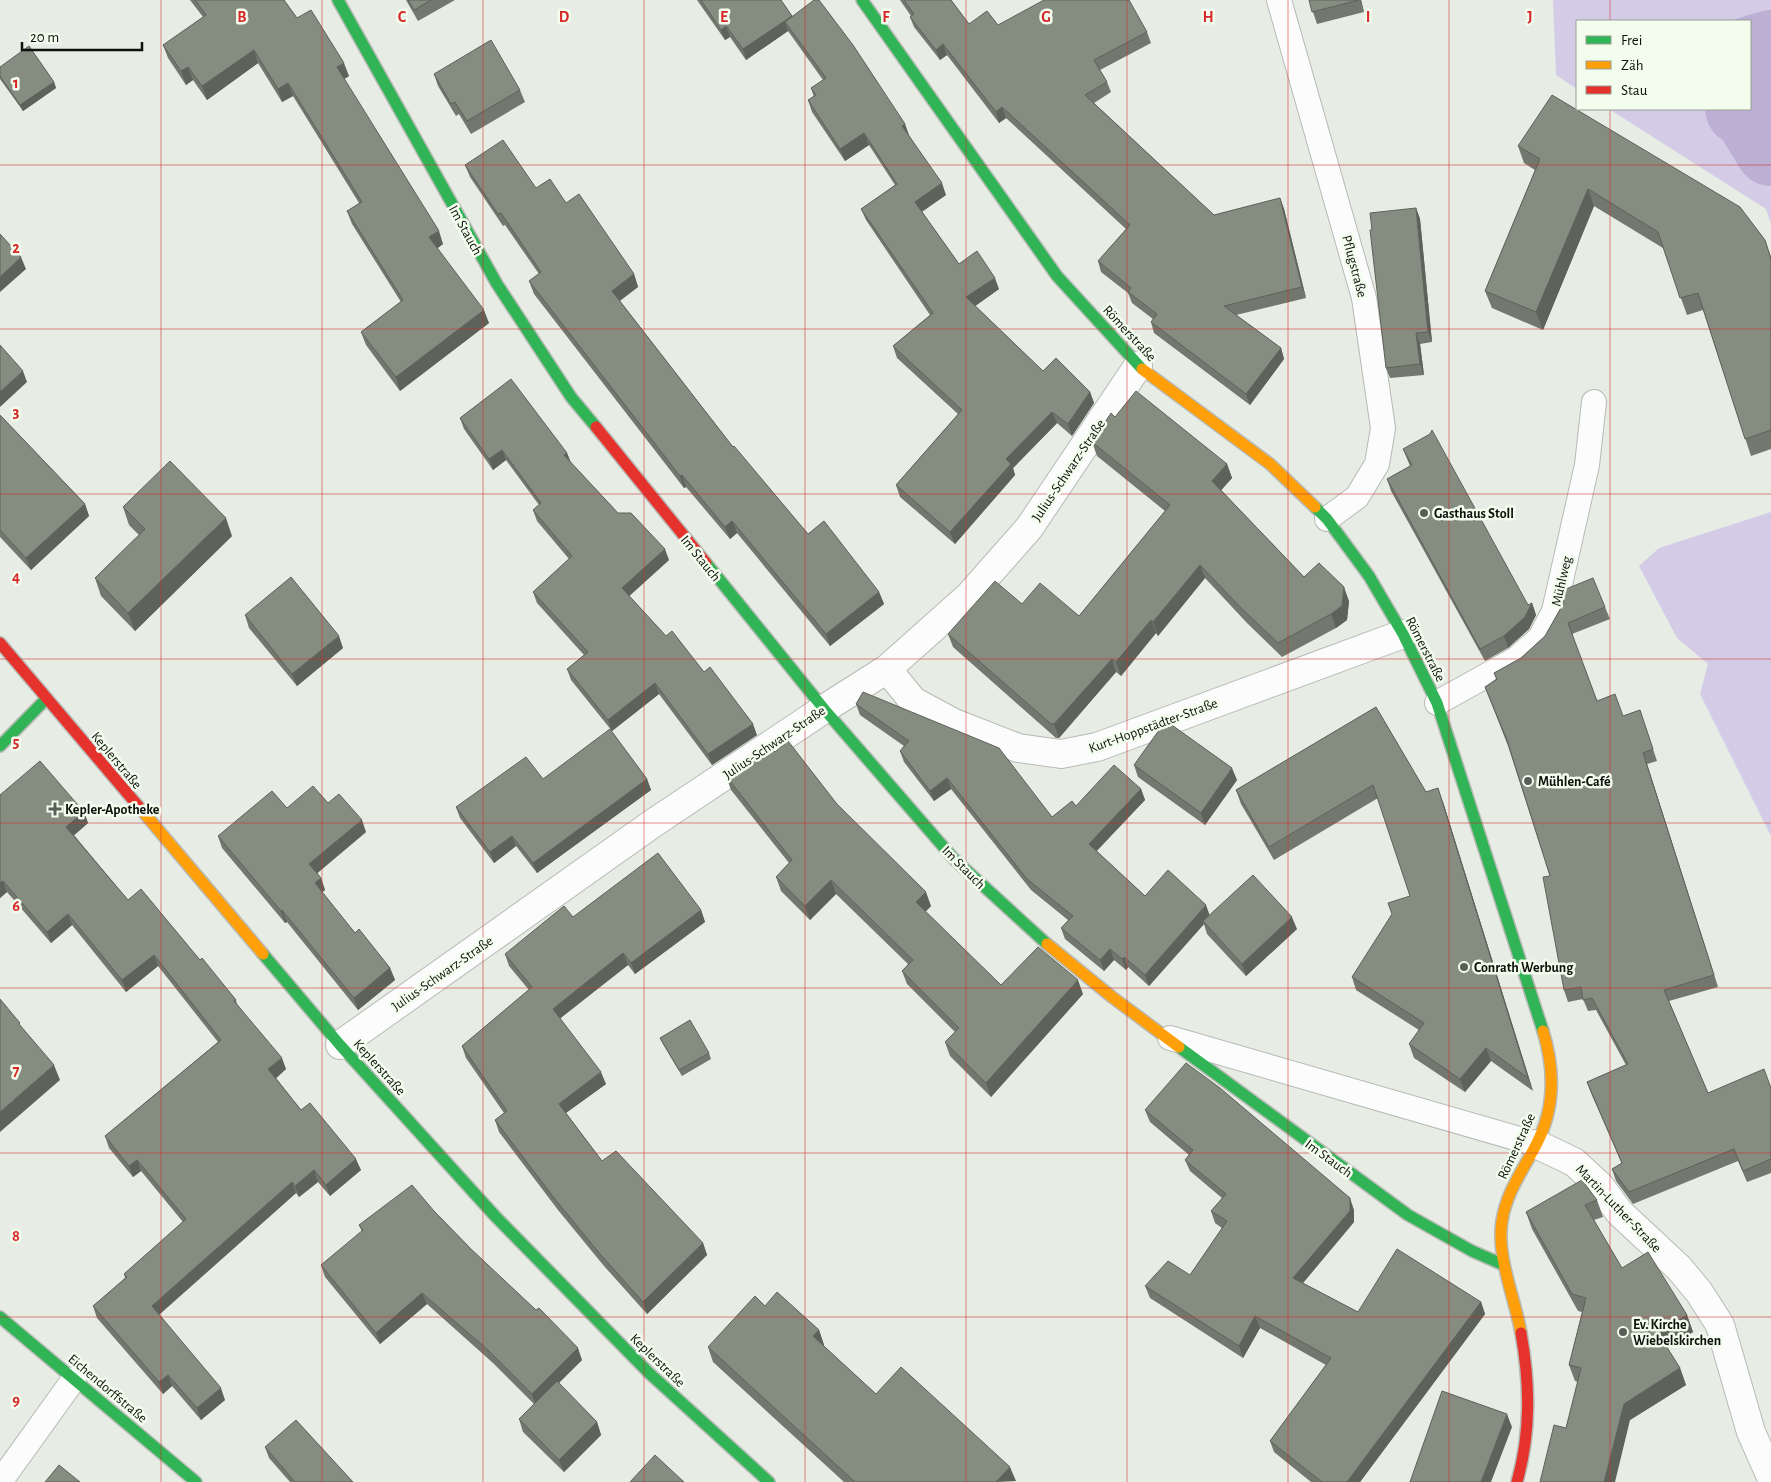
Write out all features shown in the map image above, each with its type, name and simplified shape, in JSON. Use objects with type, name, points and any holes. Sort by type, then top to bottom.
[{"type":"street","name":"Im Stauch","points":[[338,0],[497,284],[571,397],[824,709],[954,859],[1040,939],[1112,997],[1303,1140],[1408,1215],[1472,1251],[1504,1265]]},
{"type":"street","name":"Römerstraße","points":[[862,0],[1057,276],[1138,366],[1270,464],[1327,519],[1369,576],[1403,634],[1437,703],[1547,1045],[1552,1093],[1547,1120],[1507,1199],[1501,1225],[1504,1265],[1516,1307],[1530,1414],[1522,1468],[1516,1482]]},
{"type":"street","name":"Julius-Schwarz-Straße","points":[[340,1045],[652,824],[887,669],[969,596],[1029,528],[1138,366]]},
{"type":"street","name":"Kurt-Hoppstädter-Straße","points":[[887,669],[913,701],[954,723],[1018,748],[1061,754],[1097,747],[1403,634]]},
{"type":"street","name":"Keplerstraße","points":[[0,644],[340,1045],[495,1216],[649,1373],[769,1482]]},
{"type":"street","points":[[0,746],[46,699]]},
{"type":"street","name":"Martin-Luther-Straße","points":[[1536,1144],[1574,1162],[1600,1186],[1619,1212],[1679,1268],[1699,1292],[1720,1325],[1751,1432],[1771,1477]]},
{"type":"street","name":"Eichendorffstraße","points":[[0,1317],[196,1482]]},
{"type":"lane","name":"Pflugstraße","points":[[1278,0],[1364,298],[1383,428],[1377,464],[1357,496],[1327,519]]},
{"type":"lane","name":"Mühlweg","points":[[1437,703],[1516,659],[1540,638],[1554,611],[1587,465],[1594,402]]},
{"type":"lane","name":"Im Stauch","points":[[1165,1036],[1536,1144]]},
{"type":"lane","points":[[0,1482],[74,1379]]},
{"type":"shaded area","points":[[1553,0],[1771,0],[1771,224],[1766,209],[1611,110],[1751,110],[1751,20],[1576,20],[1576,88],[1556,75]]},
{"type":"shaded area","points":[[1771,512],[1771,836],[1700,694],[1708,664],[1677,638],[1639,566],[1659,548]]},
{"type":"building","points":[[195,0],[284,0],[297,18],[311,10],[344,63],[337,67],[439,231],[429,237],[484,310],[396,377],[361,332],[403,300],[347,211],[362,202],[288,83],[278,89],[254,50],[202,86],[188,67],[181,71],[163,45],[206,15]]},
{"type":"building","points":[[408,0],[431,0],[414,10]]},
{"type":"building","points":[[701,0],[781,0],[792,16],[743,49],[726,26],[721,30]]},
{"type":"building","points":[[814,0],[819,0],[853,45],[905,124],[902,126],[942,183],[915,202],[959,264],[977,251],[995,278],[966,297],[1043,371],[1056,358],[1090,392],[1068,424],[1052,412],[1006,459],[1011,464],[950,532],[896,485],[962,410],[893,346],[933,313],[861,209],[897,184],[864,133],[840,149],[808,100],[816,95],[811,88],[826,78],[785,22]]},
{"type":"building","points":[[904,0],[951,0],[969,24],[987,11],[998,25],[1044,0],[1129,0],[1147,32],[1094,60],[1107,82],[1085,95],[1214,215],[1280,198],[1302,287],[1224,306],[1281,348],[1246,394],[1151,322],[1157,314],[1128,292],[1131,288],[1098,261],[1130,225],[1002,107],[996,112],[943,44],[936,50],[910,17],[914,14]]},
{"type":"building","points":[[1309,0],[1359,0],[1312,12]]},
{"type":"building","points":[[491,40],[520,90],[467,121],[455,102],[451,104],[434,74]]},
{"type":"building","points":[[29,46],[54,82],[20,105],[0,76],[0,67]]},
{"type":"building","points":[[1552,95],[1740,207],[1765,240],[1771,259],[1771,430],[1745,439],[1698,293],[1680,298],[1658,232],[1588,189],[1536,312],[1485,291],[1540,159],[1518,146]]},
{"type":"building","points":[[503,140],[536,188],[550,179],[566,203],[579,194],[634,274],[612,291],[733,447],[808,534],[824,521],[879,592],[826,634],[732,521],[725,527],[682,475],[680,476],[529,281],[541,272],[501,213],[498,214],[465,165]]},
{"type":"building","points":[[1416,208],[1428,332],[1416,333],[1420,364],[1386,368],[1370,230],[1372,230],[1370,213]]},
{"type":"building","points":[[0,234],[21,257],[0,277]]},
{"type":"building","points":[[0,345],[23,371],[0,392]]},
{"type":"building","points":[[511,379],[567,453],[564,455],[618,513],[631,513],[665,549],[622,588],[666,636],[672,631],[704,672],[710,667],[753,724],[708,754],[655,683],[608,720],[567,669],[588,652],[533,592],[572,556],[533,510],[541,503],[502,450],[489,459],[460,418]]},
{"type":"building","points":[[1136,391],[1227,464],[1212,481],[1304,577],[1319,563],[1344,587],[1342,606],[1278,643],[1200,565],[1153,622],[1151,620],[1116,662],[1112,659],[1054,724],[1051,724],[948,634],[995,581],[1022,604],[1040,583],[1079,616],[1170,505],[1092,442],[1111,413],[1115,417]]},
{"type":"building","points":[[0,415],[85,504],[26,558],[0,530]]},
{"type":"building","points":[[1432,430],[1528,605],[1532,603],[1525,617],[1504,636],[1480,649],[1387,479],[1412,465],[1403,449],[1430,434]]},
{"type":"building","points":[[170,461],[226,518],[128,613],[95,578],[145,529],[123,507]]},
{"type":"building","points":[[291,577],[339,636],[292,674],[245,615]]},
{"type":"building","points":[[1593,578],[1605,607],[1568,623],[1597,701],[1615,694],[1623,716],[1640,710],[1653,749],[1643,753],[1714,975],[1664,990],[1708,1093],[1764,1069],[1771,1088],[1771,1159],[1743,1171],[1734,1149],[1629,1192],[1612,1169],[1622,1163],[1587,1082],[1628,1064],[1592,998],[1583,1000],[1581,987],[1564,990],[1543,877],[1550,876],[1507,740],[1485,687],[1497,679],[1494,673],[1521,658],[1545,636],[1562,606],[1566,589]]},
{"type":"building","points":[[863,692],[999,748],[1052,817],[1072,801],[1076,806],[1114,765],[1141,789],[1089,844],[1145,896],[1168,870],[1206,905],[1145,975],[1124,957],[1122,959],[1110,949],[1100,960],[1061,928],[1073,916],[1027,879],[947,778],[930,791],[900,751],[909,741],[856,704]]},
{"type":"building","points":[[1376,707],[1426,792],[1438,788],[1528,1078],[1486,1048],[1460,1079],[1409,1044],[1424,1023],[1352,977],[1392,914],[1388,903],[1410,896],[1373,785],[1269,847],[1236,790]]},
{"type":"building","points":[[1169,723],[1232,768],[1201,813],[1134,765],[1162,726]]},
{"type":"building","points":[[610,729],[647,779],[533,863],[512,836],[490,852],[456,807],[526,757],[543,779]]},
{"type":"building","points":[[788,741],[837,804],[926,892],[916,902],[1001,985],[1038,947],[1078,980],[986,1083],[945,1042],[959,1028],[902,971],[913,960],[831,880],[805,906],[776,877],[792,860],[726,776],[771,746],[775,752]]},
{"type":"building","points":[[40,761],[84,812],[66,827],[128,900],[141,889],[200,960],[202,958],[236,1000],[234,1001],[282,1058],[268,1069],[301,1110],[310,1103],[356,1159],[326,1185],[314,1170],[295,1186],[292,1182],[152,1306],[221,1388],[197,1408],[168,1375],[159,1382],[93,1306],[127,1277],[124,1274],[186,1219],[137,1160],[129,1166],[105,1136],[221,1040],[154,955],[122,980],[68,914],[47,932],[3,881],[0,883],[0,795]]},
{"type":"building","points":[[313,786],[328,803],[339,794],[362,820],[309,864],[321,878],[315,883],[355,933],[359,929],[390,968],[354,998],[218,836],[272,791],[287,808]]},
{"type":"building","points":[[658,853],[701,910],[631,963],[623,953],[553,1009],[601,1072],[559,1104],[602,1161],[616,1151],[703,1243],[643,1302],[554,1198],[495,1120],[507,1111],[462,1046],[532,987],[505,954],[564,906],[573,917]]},
{"type":"building","points":[[1253,875],[1292,917],[1242,964],[1203,921]]},
{"type":"building","points":[[0,999],[54,1065],[0,1112]]},
{"type":"building","points":[[690,1020],[709,1053],[679,1070],[660,1038]]},
{"type":"building","points":[[1186,1063],[1220,1088],[1350,1198],[1350,1211],[1293,1278],[1358,1312],[1397,1249],[1481,1302],[1347,1482],[1322,1482],[1270,1441],[1331,1358],[1255,1316],[1239,1346],[1145,1286],[1168,1261],[1190,1275],[1227,1221],[1211,1211],[1226,1194],[1185,1160],[1193,1150],[1145,1110]]},
{"type":"building","points":[[1582,1180],[1597,1200],[1585,1205],[1622,1268],[1648,1252],[1687,1315],[1658,1333],[1680,1368],[1624,1404],[1604,1482],[1540,1482],[1554,1425],[1566,1428],[1581,1368],[1569,1365],[1586,1298],[1572,1294],[1526,1212]]},
{"type":"building","points":[[412,1185],[471,1249],[536,1310],[539,1308],[578,1348],[532,1394],[489,1351],[422,1293],[376,1333],[321,1265],[363,1230],[359,1225]]},
{"type":"building","points":[[777,1292],[819,1330],[813,1336],[876,1394],[901,1367],[1010,1467],[996,1482],[855,1482],[708,1347],[755,1296],[765,1306]]},
{"type":"building","points":[[557,1381],[597,1422],[559,1460],[519,1419]]},
{"type":"building","points":[[1442,1391],[1507,1414],[1481,1482],[1410,1482]]},
{"type":"building","points":[[296,1420],[353,1482],[295,1482],[265,1447]]},
{"type":"building","points":[[655,1455],[684,1482],[630,1482]]},
{"type":"building","points":[[59,1465],[80,1482],[45,1482]]},
{"type":"waterway","points":[[1751,52],[1771,46]]},
{"type":"waterway","points":[[1744,110],[1747,111],[1771,150]]},
{"type":"traffic: fast","points":[[338,0],[497,284],[571,397],[596,427]]},
{"type":"traffic: fast","points":[[862,0],[1057,276],[1142,369]]},
{"type":"traffic: fast","points":[[1315,507],[1327,519],[1369,576],[1403,634],[1437,703],[1543,1031]]},
{"type":"traffic: fast","points":[[706,563],[824,709],[954,859],[1047,944]]},
{"type":"traffic: fast","points":[[0,746],[46,699]]},
{"type":"traffic: fast","points":[[263,954],[340,1045],[495,1216],[649,1373],[769,1482]]},
{"type":"traffic: fast","points":[[1179,1047],[1408,1215],[1472,1251],[1504,1265]]},
{"type":"traffic: fast","points":[[0,1317],[196,1482]]},
{"type":"traffic: slow","points":[[1142,369],[1270,464],[1315,507]]},
{"type":"traffic: slow","points":[[139,807],[263,954]]},
{"type":"traffic: slow","points":[[1047,944],[1112,997],[1179,1047]]},
{"type":"traffic: slow","points":[[1521,1333],[1504,1263],[1501,1234],[1507,1201],[1536,1145],[1547,1117],[1550,1103],[1550,1060],[1543,1031]]},
{"type":"traffic: jam","points":[[596,427],[706,563]]},
{"type":"traffic: jam","points":[[0,643],[139,807]]},
{"type":"traffic: jam","points":[[1517,1482],[1525,1445],[1528,1408],[1521,1333]]},
{"type":"place","name":"Gasthaus Stoll","points":[[1424,513]]},
{"type":"place","name":"Mühlen-Café","points":[[1528,781]]},
{"type":"place","name":"Kepler-Apotheke","points":[[55,809]]},
{"type":"place","name":"Conrath Werbung","points":[[1464,967]]},
{"type":"place","name":"Ev. Kirche Wiebelskirchen","points":[[1623,1332]]}]
